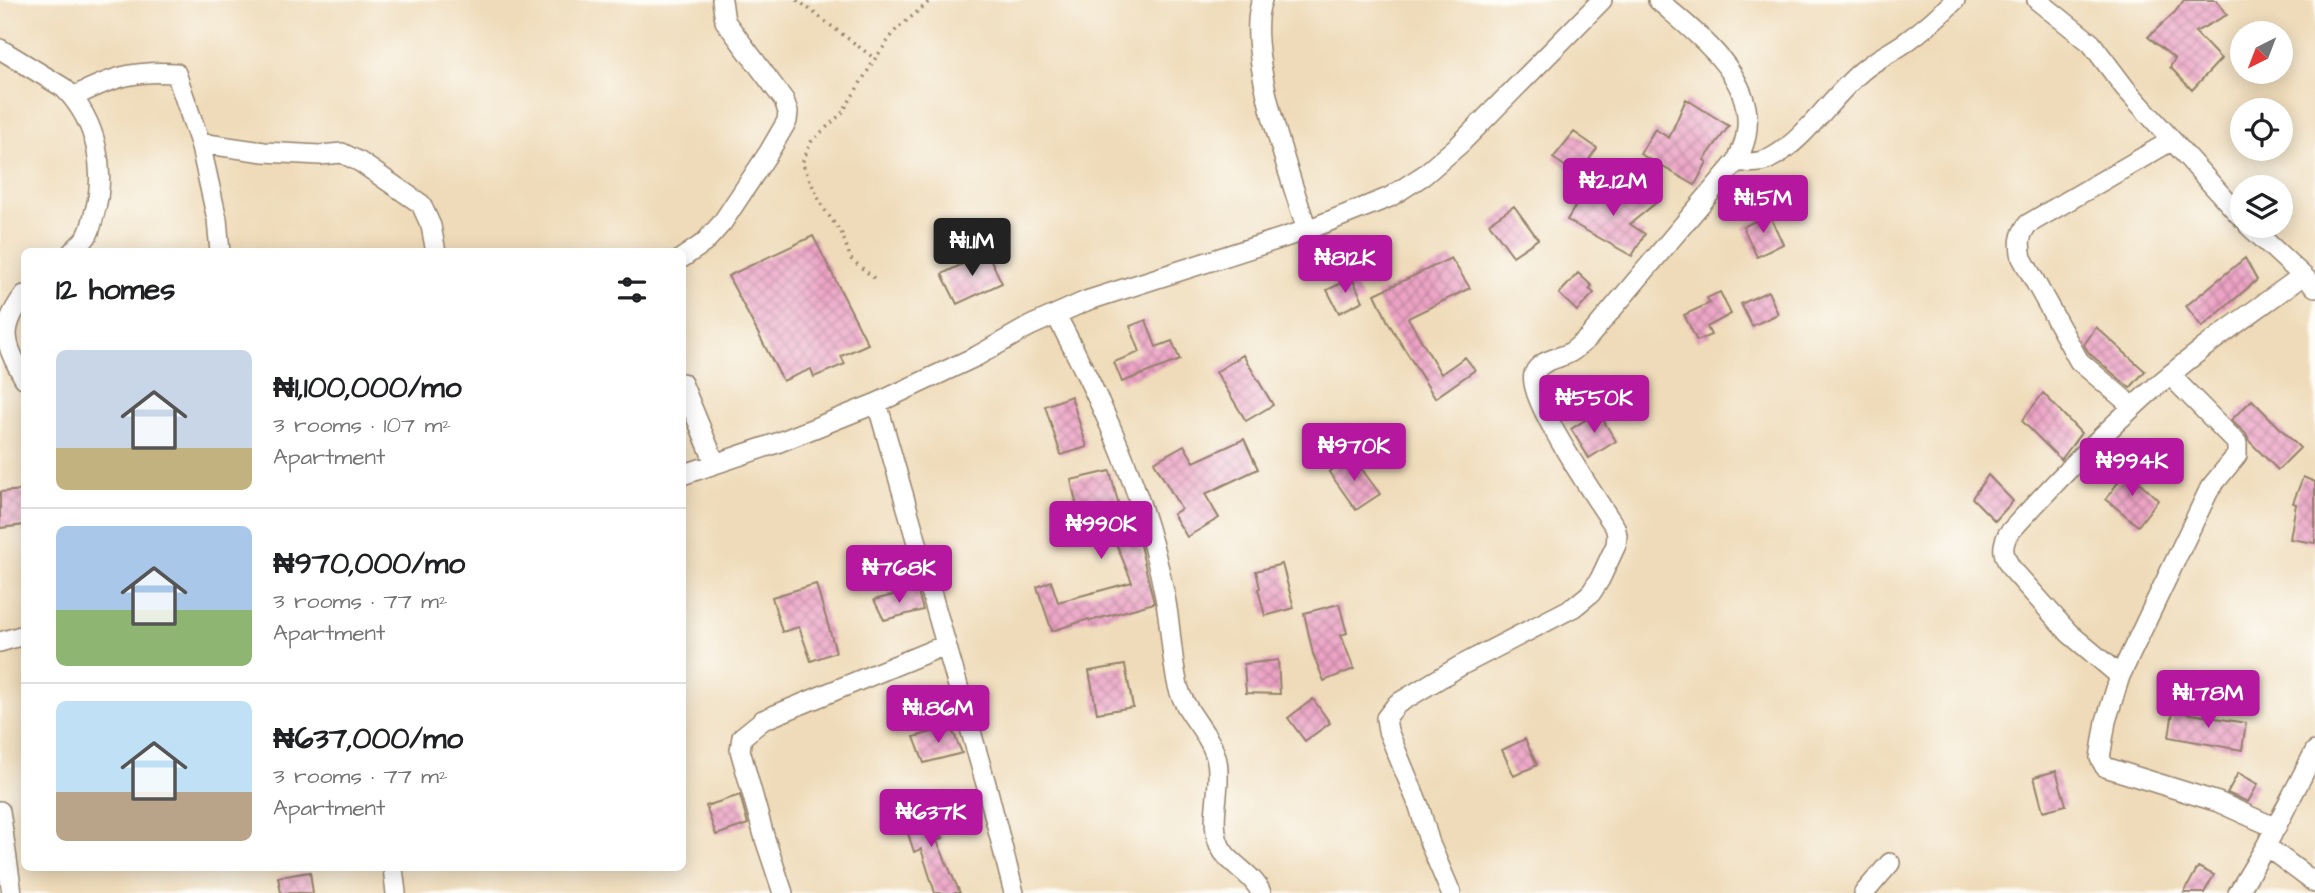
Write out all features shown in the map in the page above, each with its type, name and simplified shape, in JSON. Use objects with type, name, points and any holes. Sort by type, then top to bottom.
[{"type":"street","points":[[686,255],[704,243],[722,223],[787,121],[788,112],[784,100],[725,21],[722,0]]},
{"type":"street","points":[[1262,0],[1257,36],[1269,103],[1307,230]]},
{"type":"street","points":[[686,474],[777,443],[877,403],[1086,301],[1307,230],[1390,197],[1424,175],[1460,144],[1602,0]]},
{"type":"street","points":[[1451,893],[1388,731],[1387,718],[1397,704],[1460,666],[1574,607],[1591,593],[1600,579],[1618,535],[1541,405],[1533,383],[1534,374],[1539,366],[1569,354],[1588,338],[1737,161],[1746,135],[1742,93],[1734,77],[1702,39],[1658,0]]},
{"type":"street","points":[[1737,161],[1766,161],[1780,153],[1860,72],[1905,43],[1955,0]]},
{"type":"street","points":[[2037,0],[2091,43],[2125,88],[2230,205]]},
{"type":"street","points":[[0,49],[50,79],[72,97],[90,126],[100,178],[97,204],[88,235],[76,248]]},
{"type":"street","points":[[72,97],[100,83],[131,73],[176,73],[200,143],[217,219],[219,248]]},
{"type":"street","points":[[2133,407],[2079,361],[2022,258],[2019,246],[2021,233],[2028,224],[2171,141]]},
{"type":"street","points":[[200,143],[264,152],[320,155],[342,153],[377,172],[421,204],[431,226],[435,248]]},
{"type":"street","points":[[2120,676],[2102,663],[2060,623],[2011,568],[2004,557],[2003,545],[2008,534],[2059,478],[2170,375],[2309,281],[2262,238]]},
{"type":"street","points":[[21,298],[2,323],[3,341],[21,373]]},
{"type":"street","points":[[1056,314],[1135,485],[1166,597],[1172,658],[1179,689],[1186,706],[1207,737],[1217,763],[1218,841],[1223,853],[1251,877],[1261,893]]},
{"type":"street","points":[[2170,375],[2236,443],[2237,455],[2210,488],[2120,676],[2106,720],[2101,763],[2105,767],[2218,802],[2276,828]]},
{"type":"street","points":[[686,393],[715,463]]},
{"type":"street","points":[[877,403],[988,791],[1014,893]]},
{"type":"street","points":[[0,642],[21,636]]},
{"type":"street","points":[[783,893],[740,750],[742,737],[763,720],[945,645]]},
{"type":"street","points":[[2238,893],[2276,828],[2315,751]]},
{"type":"street","points":[[0,811],[12,893]]},
{"type":"street","points":[[2266,846],[2315,883]]},
{"type":"street","points":[[1864,893],[1890,863]]},
{"type":"street","points":[[393,871],[396,893]]},
{"type":"path","points":[[797,0],[875,59]]},
{"type":"path","points":[[874,278],[851,259],[842,234],[822,206],[802,163],[811,142],[842,113],[895,32],[931,0]]},
{"type":"building","points":[[2184,0],[2216,0],[2227,15],[2195,32],[2221,59],[2192,90],[2170,67],[2175,59],[2148,37]]},
{"type":"building","points":[[1686,99],[1729,126],[1704,160],[1707,162],[1695,185],[1640,154],[1655,129],[1669,138]]},
{"type":"building","points":[[1574,132],[1597,148],[1578,175],[1553,158]]},
{"type":"building","points":[[1642,185],[1657,202],[1630,224],[1645,234],[1632,256],[1567,220],[1586,189],[1615,207]]},
{"type":"building","points":[[1514,206],[1538,239],[1513,256],[1489,223]]},
{"type":"building","points":[[1769,214],[1783,244],[1757,257],[1743,227]]},
{"type":"building","points":[[813,236],[868,344],[841,356],[845,364],[814,377],[811,369],[783,381],[728,276]]},
{"type":"building","points":[[987,252],[1002,283],[957,304],[942,274]]},
{"type":"building","points":[[1451,258],[1470,288],[1408,318],[1441,374],[1465,357],[1475,370],[1435,398],[1389,324],[1375,294]]},
{"type":"building","points":[[2245,258],[2257,280],[2202,327],[2186,306]]},
{"type":"building","points":[[1578,273],[1592,286],[1589,289],[1594,293],[1577,311],[1559,294]]},
{"type":"building","points":[[1352,278],[1363,301],[1339,313],[1327,290]]},
{"type":"building","points":[[1768,291],[1778,314],[1752,326],[1741,304]]},
{"type":"building","points":[[1720,292],[1731,314],[1707,327],[1711,335],[1697,341],[1684,315],[1710,303],[1707,298]]},
{"type":"building","points":[[1146,320],[1156,347],[1172,341],[1180,360],[1122,382],[1114,362],[1140,352],[1130,326]]},
{"type":"building","points":[[2096,327],[2145,371],[2130,388],[2089,353],[2084,345]]},
{"type":"building","points":[[1243,355],[1273,405],[1246,421],[1216,372]]},
{"type":"building","points":[[2043,393],[2081,433],[2061,460],[2022,421]]},
{"type":"building","points":[[1071,396],[1087,447],[1061,455],[1045,406]]},
{"type":"building","points":[[2252,400],[2300,448],[2278,470],[2231,420]]},
{"type":"building","points":[[1598,412],[1616,441],[1589,458],[1571,429]]},
{"type":"building","points":[[1244,439],[1258,469],[1205,494],[1219,518],[1187,537],[1173,514],[1181,509],[1154,462],[1184,445],[1194,462]]},
{"type":"building","points":[[1352,456],[1380,494],[1356,510],[1329,472]]},
{"type":"building","points":[[2127,470],[2158,500],[2138,526],[2106,499]]},
{"type":"building","points":[[1110,471],[1129,545],[1139,541],[1154,603],[1052,631],[1037,587],[1051,581],[1058,602],[1132,582],[1110,529],[1097,533],[1090,509],[1078,512],[1071,480]]},
{"type":"building","points":[[1988,475],[2013,501],[1995,521],[1972,498]]},
{"type":"building","points":[[2303,477],[2315,482],[2315,543],[2290,539],[2296,504],[2293,503]]},
{"type":"building","points":[[21,490],[21,525],[0,528],[0,492]]},
{"type":"building","points":[[1282,564],[1294,608],[1265,616],[1256,571]]},
{"type":"building","points":[[816,584],[836,652],[811,661],[799,627],[782,632],[772,597]]},
{"type":"building","points":[[917,589],[923,610],[884,620],[874,600]]},
{"type":"building","points":[[1339,604],[1347,633],[1341,635],[1354,669],[1324,681],[1313,654],[1304,613]]},
{"type":"building","points":[[1278,660],[1280,694],[1246,693],[1244,664]]},
{"type":"building","points":[[1125,665],[1133,707],[1097,713],[1089,671]]},
{"type":"building","points":[[1313,699],[1330,723],[1305,741],[1288,718]]},
{"type":"building","points":[[2173,711],[2246,723],[2242,750],[2169,737]]},
{"type":"building","points":[[951,727],[962,753],[924,763],[914,737]]},
{"type":"building","points":[[1525,739],[1537,765],[1514,776],[1502,750]]},
{"type":"building","points":[[2056,771],[2066,805],[2043,811],[2034,777]]},
{"type":"building","points":[[2238,773],[2258,784],[2248,802],[2227,793]]},
{"type":"building","points":[[740,795],[748,824],[716,835],[706,806]]},
{"type":"building","points":[[933,807],[943,838],[937,841],[960,893],[935,893],[921,849],[914,852],[903,818]]},
{"type":"building","points":[[2198,867],[2214,875],[2204,893],[2184,893]]},
{"type":"building","points":[[310,872],[313,893],[281,893],[278,877]]}]
